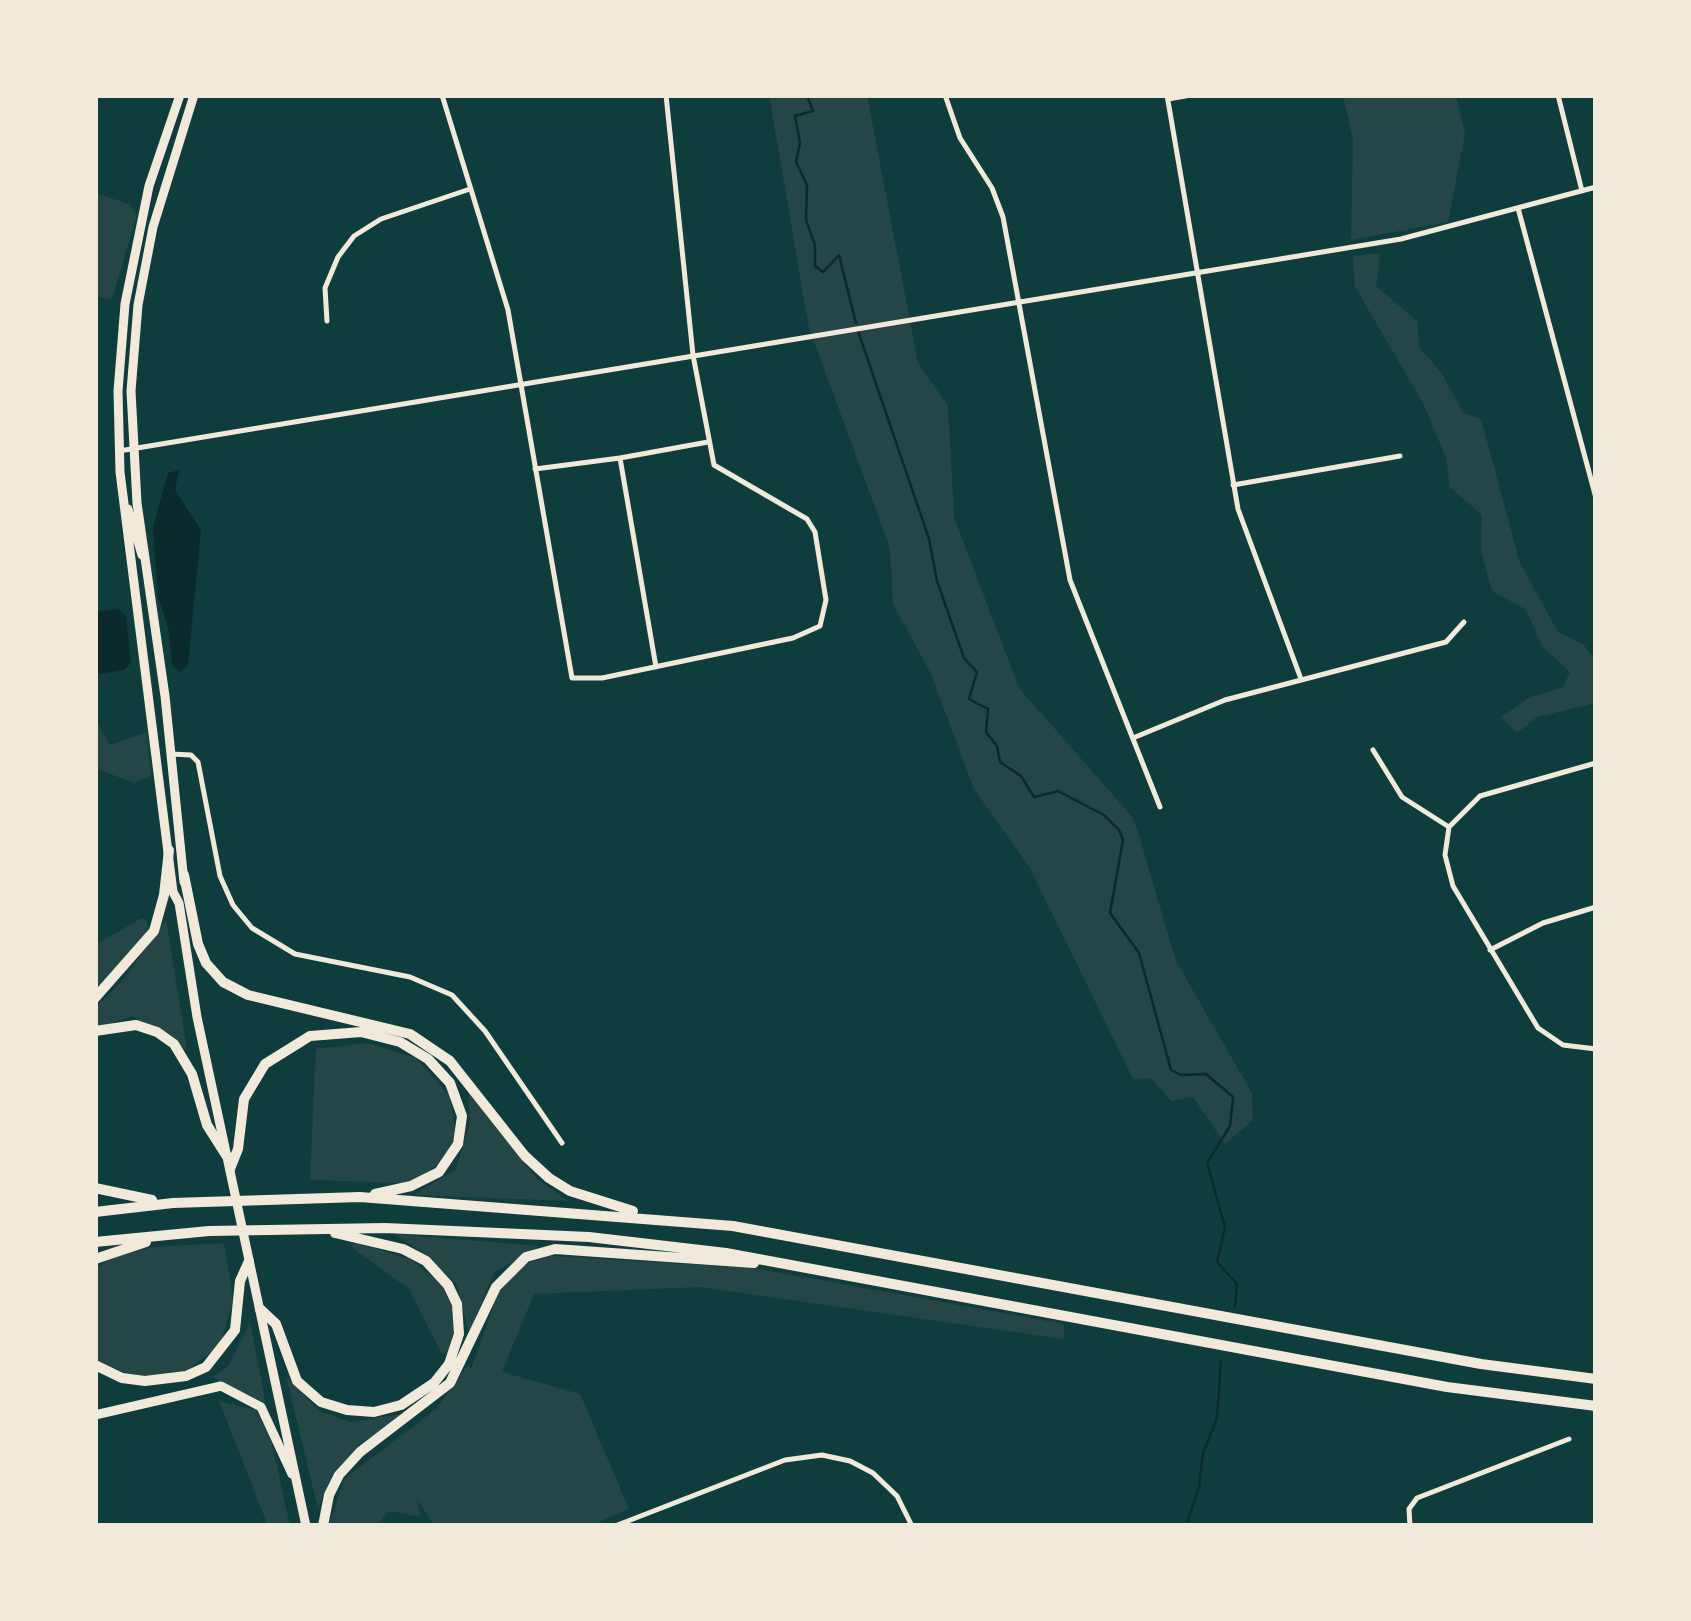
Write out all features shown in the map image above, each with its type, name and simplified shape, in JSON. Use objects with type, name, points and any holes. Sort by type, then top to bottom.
[{"type":"highway","points":[[95,998],[154,931],[164,895],[168,850]]},
{"type":"highway","points":[[184,875],[198,944],[206,963],[223,982],[248,995],[410,1034],[450,1060],[525,1156],[549,1178],[570,1191],[663,1219]]},
{"type":"highway","points":[[95,1031],[136,1025],[157,1032],[174,1044],[192,1074],[207,1125],[231,1153]]},
{"type":"highway","points":[[230,1169],[240,1114],[250,1085],[285,1048],[310,1036],[340,1032],[400,1042],[436,1066],[454,1090],[462,1116],[458,1144],[448,1162],[426,1180],[360,1197]]},
{"type":"highway","points":[[95,1188],[122,1197],[173,1203]]},
{"type":"highway","points":[[95,1212],[173,1203],[360,1197],[663,1219],[782,1234],[1482,1364],[1596,1378]]},
{"type":"highway","points":[[260,1309],[276,1324],[297,1381],[313,1398],[334,1407],[374,1412],[400,1405],[423,1392],[448,1364],[457,1345],[459,1315],[453,1294],[437,1270],[388,1243],[304,1228]]},
{"type":"highway","points":[[95,1242],[304,1228],[466,1230],[641,1244],[813,1268],[1447,1387],[1596,1406]]},
{"type":"highway","points":[[95,1259],[120,1248],[209,1232]]},
{"type":"highway","points":[[323,1526],[329,1495],[339,1475],[360,1452],[450,1383],[465,1360],[496,1287],[526,1256],[566,1250],[813,1268]]},
{"type":"highway","points":[[95,1365],[145,1382],[172,1380],[206,1366],[235,1330],[240,1281],[249,1261]]},
{"type":"main road","points":[[180,95],[154,168],[128,285],[118,367],[119,452],[125,508],[173,892],[180,903]]},
{"type":"main road","points":[[194,95],[162,190],[140,288],[132,368],[132,450],[172,754],[184,875],[180,903],[188,971],[231,1153]]},
{"type":"main road","points":[[125,508],[130,511],[136,543],[144,557]]},
{"type":"main road","points":[[230,1169],[306,1526]]},
{"type":"main road","points":[[95,1415],[221,1386],[261,1407],[278,1453],[296,1481]]},
{"type":"street","points":[[442,95],[505,296],[572,678],[602,678],[793,638],[820,626],[826,600],[815,532],[807,519],[726,476],[714,465],[693,355],[666,95]]},
{"type":"street","points":[[946,95],[960,138],[999,202],[1064,563],[1160,807]]},
{"type":"street","points":[[1191,95],[1168,97],[1232,485],[1246,538],[1301,679]]},
{"type":"street","points":[[1558,95],[1582,191]]},
{"type":"street","points":[[119,452],[1432,233],[1596,187]]},
{"type":"street","points":[[327,321],[325,288],[338,257],[354,236],[381,219],[470,189]]},
{"type":"street","points":[[1518,208],[1596,498]]},
{"type":"street","points":[[535,469],[708,442]]},
{"type":"street","points":[[1232,485],[1400,456]]},
{"type":"street","points":[[620,458],[656,667]]},
{"type":"street","points":[[1132,738],[1199,708],[1446,642],[1464,622]]},
{"type":"street","points":[[1373,750],[1402,797],[1449,827]]},
{"type":"street","points":[[172,754],[191,755],[198,762],[220,876],[234,905],[252,928],[295,954],[410,977],[452,995],[472,1014],[562,1143]]},
{"type":"street","points":[[1596,764],[1486,793],[1464,808],[1449,827],[1448,875],[1538,1028],[1564,1045],[1596,1049]]},
{"type":"street","points":[[1490,950],[1543,923],[1596,907]]},
{"type":"street","points":[[1410,1526],[1410,1509],[1421,1496],[1568,1439]]},
{"type":"street","points":[[615,1526],[786,1460],[822,1455],[850,1461],[873,1472],[897,1496],[912,1526]]},
{"type":"shaded area","points":[[769,95],[867,95],[918,363],[948,406],[954,517],[1019,688],[1134,819],[1176,961],[1252,1093],[1253,1120],[1225,1144],[1193,1097],[1171,1101],[1151,1078],[1133,1079],[1030,868],[974,789],[931,674],[893,604],[890,548],[809,328]]},
{"type":"shaded area","points":[[1343,95],[1456,95],[1465,134],[1448,222],[1351,240],[1353,140]]},
{"type":"shaded area","points":[[95,193],[129,204],[137,215],[112,299],[95,296]]},
{"type":"shaded area","points":[[1380,253],[1376,286],[1417,321],[1419,347],[1443,375],[1463,413],[1481,419],[1520,563],[1558,632],[1583,644],[1596,660],[1596,703],[1537,717],[1517,733],[1501,717],[1530,697],[1563,687],[1570,672],[1543,647],[1525,609],[1492,591],[1481,551],[1482,515],[1450,487],[1446,458],[1423,403],[1355,287],[1353,256]]},
{"type":"shaded area","points":[[179,470],[175,490],[201,530],[188,665],[180,672],[172,665],[169,631],[158,596],[153,527],[168,473]]},
{"type":"shaded area","points":[[119,609],[126,616],[131,663],[124,670],[95,675],[95,612]]},
{"type":"shaded area","points":[[95,718],[110,745],[147,732],[151,776],[134,783],[95,768]]},
{"type":"shaded area","points":[[146,919],[148,927],[144,937],[95,991],[95,945]]},
{"type":"shaded area","points":[[166,920],[187,1050],[132,1016],[95,1029],[95,1008],[124,979]]},
{"type":"shaded area","points":[[368,1043],[416,1058],[450,1096],[455,1133],[447,1156],[425,1175],[405,1183],[310,1180],[316,1049]]},
{"type":"shaded area","points":[[468,1091],[537,1179],[568,1201],[414,1195],[456,1169],[470,1123]]},
{"type":"shaded area","points":[[394,1234],[539,1246],[494,1273],[469,1334],[457,1285],[425,1254]]},
{"type":"shaded area","points":[[356,1242],[412,1260],[443,1286],[453,1303],[455,1339],[451,1353],[442,1354],[408,1288],[351,1247]]},
{"type":"shaded area","points":[[224,1243],[233,1300],[220,1346],[187,1370],[157,1377],[129,1374],[98,1362],[95,1268],[115,1257],[153,1247]]},
{"type":"shaded area","points":[[550,1256],[754,1268],[1064,1324],[1064,1339],[700,1287],[534,1294],[502,1372],[580,1394],[629,1509],[590,1526],[434,1526],[417,1499],[421,1517],[389,1511],[376,1526],[329,1526],[344,1479],[436,1409],[468,1365],[471,1369],[498,1294],[523,1265]]},
{"type":"shaded area","points":[[250,1322],[266,1405],[213,1377],[229,1365]]},
{"type":"shaded area","points":[[286,1376],[319,1411],[351,1422],[408,1413],[359,1445],[329,1482],[318,1509]]},
{"type":"shaded area","points":[[219,1401],[256,1410],[271,1439],[290,1526],[268,1526]]},
{"type":"waterway","points":[[807,95],[813,111],[795,116],[800,143],[796,162],[807,185],[806,220],[815,245],[815,266],[823,272],[839,255],[856,323]]},
{"type":"waterway","points":[[858,331],[929,539],[937,581],[964,658],[977,672],[969,699],[988,709],[986,732],[997,746],[1000,762],[1021,776],[1034,797],[1058,791],[1104,815],[1119,830],[1123,840],[1110,913],[1139,953],[1171,1070],[1181,1075],[1206,1074],[1233,1097],[1230,1126],[1207,1163],[1225,1227],[1217,1262],[1237,1284],[1235,1306]]},
{"type":"waterway","points":[[1186,1526],[1199,1487],[1203,1453],[1217,1418],[1221,1360]]}]
